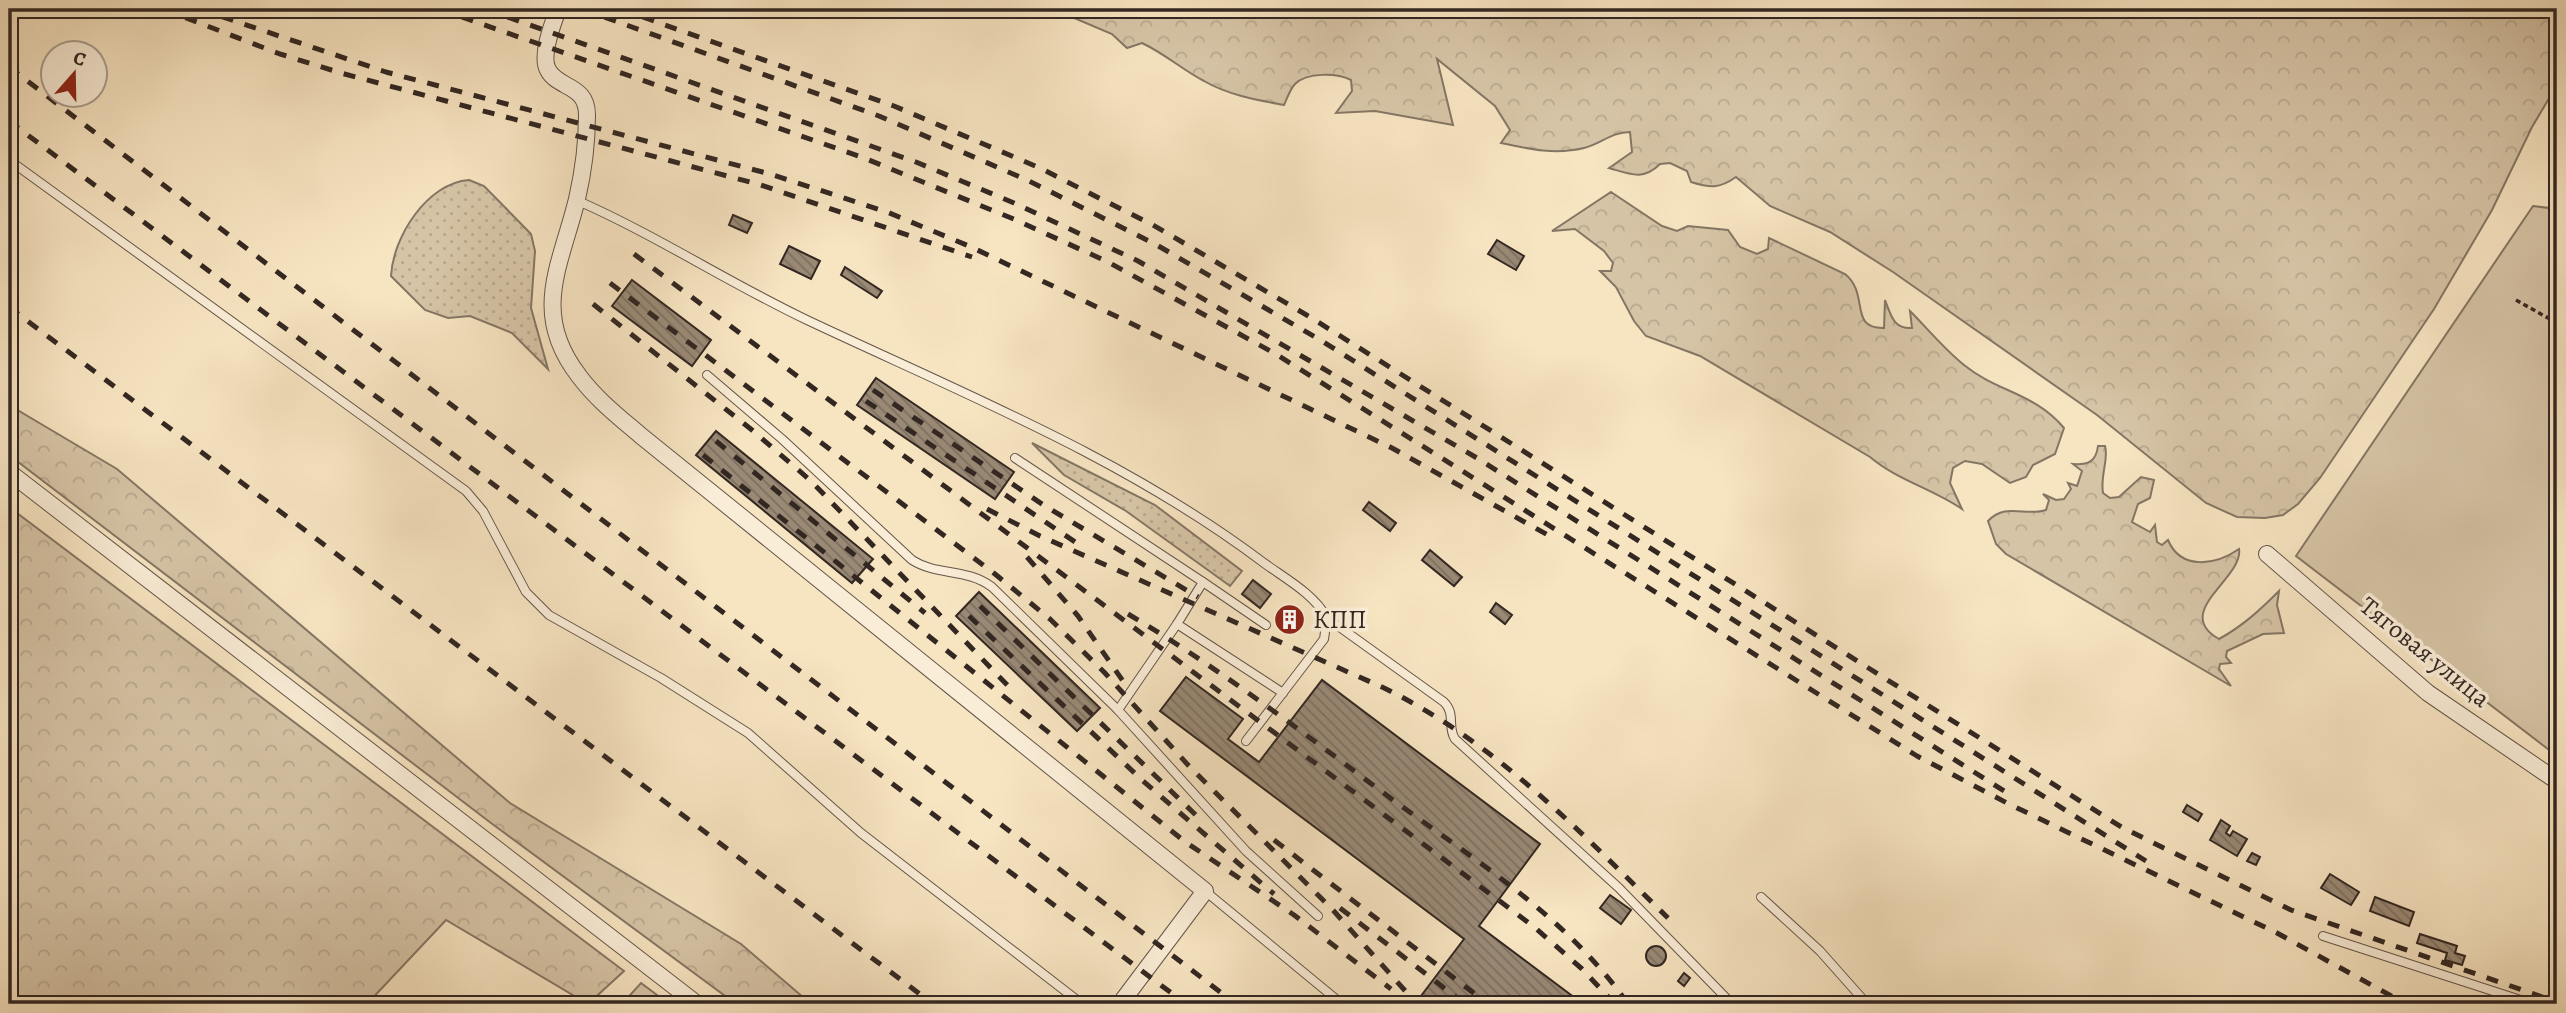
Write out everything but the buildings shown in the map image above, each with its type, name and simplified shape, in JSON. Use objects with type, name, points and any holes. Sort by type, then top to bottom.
[{"type":"street","points":[[558,9],[545,61],[548,72],[581,95],[588,113],[576,200],[559,254],[552,304],[565,355],[585,384],[640,435],[1205,891],[1121,1004]]},
{"type":"street","points":[[9,472],[697,1004]]},
{"type":"street","name":"Тяговая улица","points":[[2267,554],[2428,693],[2557,781]]},
{"type":"lane","points":[[9,160],[466,491],[483,511],[526,592],[549,615],[661,678],[748,733],[861,833],[1082,1004]]},
{"type":"lane","points":[[576,200],[643,232],[690,260],[806,319],[965,392],[1143,481],[1231,538],[1311,598],[1327,618],[1444,702],[1452,713],[1451,734],[1455,739],[1619,888],[1732,1004]]},
{"type":"lane","points":[[707,375],[782,439],[912,561],[928,569],[970,573],[992,587],[1118,710],[1246,851],[1318,916]]},
{"type":"lane","points":[[1015,458],[1266,625]]},
{"type":"lane","points":[[1118,710],[1203,582]]},
{"type":"lane","points":[[1246,741],[1324,639],[1327,618]]},
{"type":"lane","points":[[1177,624],[1283,693]]},
{"type":"lane","points":[[1205,891],[1342,1004]]},
{"type":"lane","points":[[1761,897],[1820,951],[1867,1004]]},
{"type":"lane","points":[[2323,936],[2533,1004]]},
{"type":"path","points":[[2516,300],[2557,323]]},
{"type":"green space","points":[[1053,9],[2557,9],[2557,85],[2532,127],[2492,210],[2434,309],[2320,478],[2298,504],[2283,515],[2265,518],[2237,517],[2206,503],[2097,415],[1893,272],[1830,232],[1770,206],[1736,177],[1724,184],[1709,186],[1691,182],[1687,171],[1670,163],[1660,164],[1648,173],[1636,175],[1609,168],[1632,152],[1630,132],[1617,134],[1584,148],[1563,151],[1501,143],[1510,130],[1495,106],[1437,59],[1453,125],[1375,111],[1336,113],[1352,91],[1351,80],[1338,76],[1322,75],[1300,80],[1284,105],[1243,96],[1204,81],[1142,43],[1127,48],[1112,34]]},
{"type":"green space","points":[[469,180],[484,186],[531,234],[535,251],[531,308],[548,369],[512,333],[470,316],[448,318],[425,310],[391,276],[393,261],[405,229],[426,201],[454,183]]},
{"type":"green space","points":[[1611,192],[1662,226],[1677,231],[1688,226],[1728,230],[1740,247],[1757,254],[1768,249],[1769,238],[1845,274],[1857,291],[1862,317],[1873,327],[1884,328],[1885,300],[1897,324],[1906,328],[1912,328],[1910,311],[1964,365],[2053,416],[2064,428],[2055,454],[2033,465],[2026,477],[2010,483],[1982,464],[1965,461],[1953,468],[1950,483],[1962,509],[1892,472],[1700,356],[1646,336],[1634,321],[1616,287],[1600,271],[1611,271],[1613,263],[1604,251],[1575,229],[1552,231]]},
{"type":"green space","points":[[2533,206],[2557,209],[2557,756],[2296,556]]},
{"type":"green space","points":[[9,405],[117,469],[510,803],[741,944],[811,1004],[736,1004],[491,823],[9,455]]},
{"type":"green space","points":[[1032,443],[1155,505],[1242,571],[1230,586],[1126,511],[1064,475]]},
{"type":"green space","points":[[2098,446],[2105,446],[2103,493],[2110,498],[2119,497],[2141,477],[2154,480],[2150,498],[2138,504],[2132,522],[2150,532],[2155,525],[2157,542],[2162,545],[2168,540],[2181,557],[2200,562],[2220,559],[2239,549],[2238,560],[2206,606],[2203,618],[2206,629],[2219,639],[2251,617],[2279,591],[2277,605],[2284,633],[2263,634],[2227,651],[2226,657],[2231,663],[2220,664],[2219,669],[2231,686],[2006,554],[1996,544],[1988,521],[2002,512],[2046,510],[2049,500],[2043,494],[2056,500],[2064,499],[2071,489],[2068,483],[2077,486],[2082,471],[2073,464],[2090,461]]},
{"type":"green space","points":[[9,507],[624,971],[588,1004],[446,920],[367,1004],[9,1004]]},
{"type":"green space","points":[[641,983],[669,1004],[622,1004]]},
{"type":"railway","points":[[163,9],[280,54],[341,73],[761,185],[972,257]]},
{"type":"railway","points":[[199,9],[386,72],[770,174],[887,212],[969,246],[1392,448],[1555,539]]},
{"type":"railway","points":[[439,9],[864,158],[1016,220],[1108,262],[1274,353],[1917,756],[2009,804],[2277,933],[2406,1004]]},
{"type":"railway","points":[[485,9],[916,162],[1014,203],[1138,261],[1477,458],[2012,796]]},
{"type":"railway","points":[[582,9],[879,116],[1027,180],[1155,244],[1322,341],[2146,861]]},
{"type":"railway","points":[[620,9],[894,106],[1040,168],[1153,225],[1310,317],[2123,828],[2291,910],[2557,1002]]},
{"type":"railway","points":[[9,67],[1236,1004]]},
{"type":"railway","points":[[9,121],[1186,1004]]},
{"type":"railway","points":[[634,254],[1533,926],[1581,968],[1615,1004]]},
{"type":"railway","points":[[610,283],[995,574],[1050,619],[1104,672],[1189,766],[1332,909],[1417,1004]]},
{"type":"railway","points":[[593,304],[752,430],[811,481],[1012,690]]},
{"type":"railway","points":[[9,307],[933,1004]]},
{"type":"railway","points":[[873,390],[1045,506],[1198,597]]},
{"type":"railway","points":[[866,401],[1084,548]]},
{"type":"railway","points":[[716,441],[925,613]]},
{"type":"railway","points":[[703,455],[1184,841],[1294,915],[1391,989]]},
{"type":"railway","points":[[987,509],[1040,536],[1382,687],[1424,709],[1463,734],[1534,790],[1668,918]]},
{"type":"railway","points":[[1027,557],[1078,616],[1125,684]]},
{"type":"railway","points":[[980,606],[1203,822]]},
{"type":"railway","points":[[1128,614],[1263,703],[1519,893],[1578,944],[1628,1004]]},
{"type":"railway","points":[[969,616],[1143,781],[1274,894]]},
{"type":"railway","points":[[1274,840],[1488,1004]]},
{"type":"railway","points":[[1340,908],[1465,1004]]},
{"type":"place","name":"КПП","points":[[1290,619]]}]
